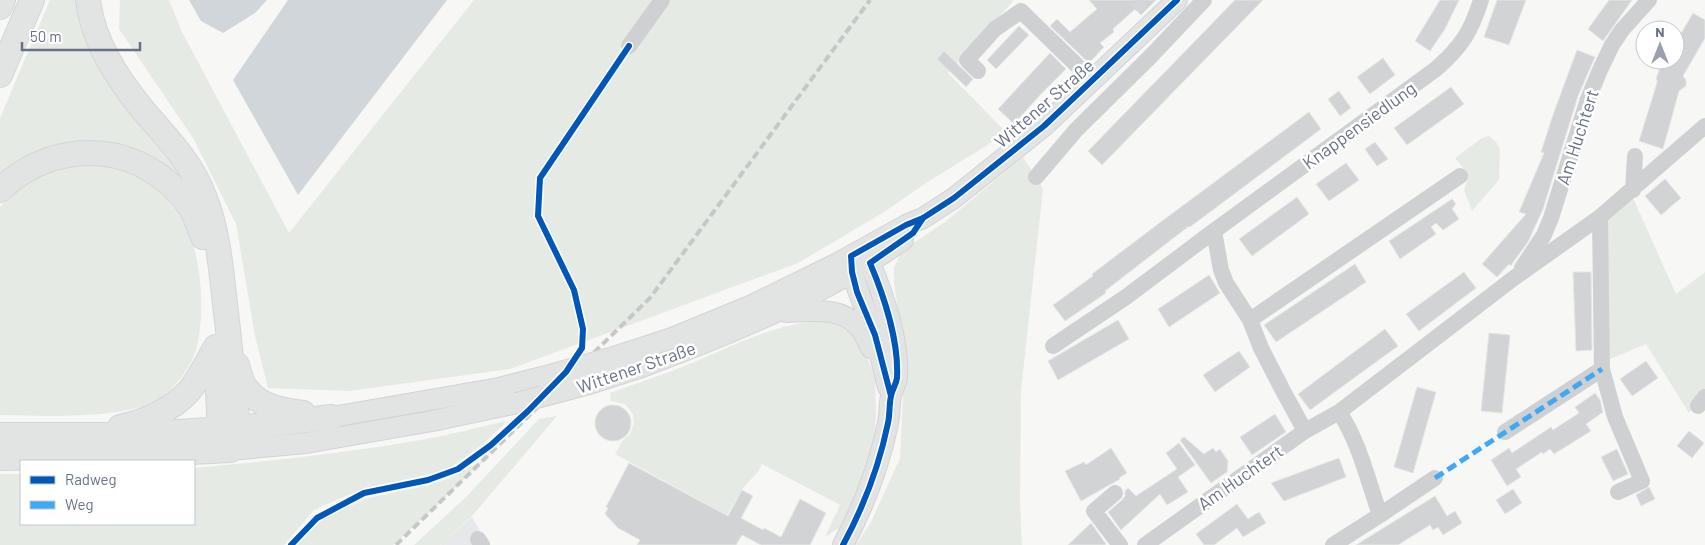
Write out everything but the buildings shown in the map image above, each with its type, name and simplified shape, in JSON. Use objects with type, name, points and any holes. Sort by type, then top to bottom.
[{"type":"highway","points":[[0,7],[3,0]]},
{"type":"highway","points":[[0,75],[32,0]]},
{"type":"highway","points":[[88,0],[90,15],[100,43],[115,73],[168,138],[191,171],[204,196],[220,262],[229,436]]},
{"type":"highway","points":[[0,190],[25,171],[42,162],[79,153],[113,155],[144,166],[156,174],[170,186],[191,210],[206,244],[223,346],[245,387],[259,402],[276,410],[332,417]]},
{"type":"highway","points":[[72,436],[128,426],[151,418],[173,405],[190,391],[223,346]]},
{"type":"highway","points":[[0,458],[114,456],[332,417]]},
{"type":"highway","points":[[0,435],[229,436]]},
{"type":"main road","name":"Wittener Straße","points":[[229,436],[306,443],[432,421],[517,403],[572,389],[642,367],[780,312],[852,264],[906,224],[923,218],[954,198],[1044,126],[1177,0]]},
{"type":"main road","name":"Wittener Straße","points":[[332,417],[500,388],[616,356],[672,338],[852,264],[870,263],[913,233],[923,218]]},
{"type":"main road","points":[[843,545],[867,498],[888,423],[891,396],[897,380],[893,337],[880,286],[870,263]]},
{"type":"main road","points":[[852,264],[857,292],[875,335],[891,396]]},
{"type":"main road","points":[[780,312],[825,310],[849,319],[860,327],[884,371]]},
{"type":"street","points":[[629,46],[662,0]]},
{"type":"street","points":[[1036,177],[1076,130],[1151,56],[1204,0]]},
{"type":"street","name":"Knappensiedlung","points":[[1053,346],[1126,297],[1436,69],[1451,56],[1465,39],[1481,0]]},
{"type":"street","name":"Am Huchtert","points":[[1514,278],[1541,241],[1551,218],[1588,99],[1612,45],[1622,30],[1649,0]]},
{"type":"street","points":[[978,71],[966,60],[995,29],[1020,11],[1093,81]]},
{"type":"street","name":"Wittener Straße","points":[[1044,126],[1076,130]]},
{"type":"street","name":"Am Huchtert","points":[[1145,545],[1305,431],[1339,412],[1514,278],[1600,217],[1705,126]]},
{"type":"street","points":[[1633,190],[1635,156]]},
{"type":"street","points":[[1250,320],[1460,176]]},
{"type":"street","points":[[1600,217],[1602,369],[1615,418],[1642,482],[1618,492]]},
{"type":"street","points":[[1214,231],[1221,270],[1226,283],[1250,320],[1282,389],[1305,431]]},
{"type":"street","points":[[1505,432],[1602,369]]},
{"type":"street","points":[[1339,412],[1353,438],[1380,514]]},
{"type":"street","points":[[1333,545],[1435,478]]},
{"type":"street","points":[[1116,494],[1094,511],[1120,545]]},
{"type":"shaded area","points":[[50,0],[83,0],[139,111],[203,210],[114,150],[0,181],[0,118]]},
{"type":"shaded area","points":[[120,0],[169,0],[182,32],[289,233],[474,0],[1014,0],[948,73],[1007,133],[926,183],[884,212],[798,263],[510,369],[349,391],[268,388],[255,336],[236,224],[193,138],[119,29]]},
{"type":"shaded area","points":[[189,0],[267,0],[255,13],[223,33],[201,21]]},
{"type":"shaded area","points":[[288,0],[447,0],[298,195],[233,80]]},
{"type":"shaded area","points":[[1489,136],[1500,149],[1499,180],[1472,211],[1464,190],[1468,177],[1455,158],[1482,138]]},
{"type":"shaded area","points":[[1023,157],[1043,189],[1021,391],[1020,501],[1022,545],[856,545],[871,522],[900,458],[905,353],[894,284],[894,267],[903,250],[945,222]]},
{"type":"shaded area","points":[[81,164],[101,165],[120,169],[138,176],[159,192],[183,221],[196,254],[201,289],[200,324],[195,353],[176,384],[161,398],[146,405],[128,410],[84,415],[0,415],[0,207],[19,189],[36,178],[56,170]]},
{"type":"shaded area","points":[[1633,198],[1676,294],[1705,272],[1705,392],[1689,413],[1646,344],[1608,360],[1607,222]]},
{"type":"shaded area","points":[[822,321],[838,325],[852,334],[866,353],[875,379],[876,415],[873,451],[844,525],[825,537],[840,505],[762,464],[758,472],[743,488],[727,515],[615,454],[622,441],[630,434],[634,423],[633,414],[625,404],[611,401],[610,393],[682,367],[772,330]]},
{"type":"shaded area","points":[[557,416],[472,516],[440,545],[414,545],[466,497],[539,419]]},
{"type":"shaded area","points":[[507,421],[483,444],[450,468],[431,474],[364,488],[314,510],[284,545],[0,545],[0,474],[20,474],[20,525],[195,525],[195,468],[308,456],[393,445]]},
{"type":"shaded area","points":[[485,459],[393,545],[295,545],[320,519],[368,498],[425,486],[450,478]]},
{"type":"shaded area","points":[[472,517],[488,545],[440,545]]},
{"type":"tunnel","points":[[1136,0],[1139,3],[1143,0]]},
{"type":"railway","points":[[396,545],[650,298],[870,0]]},
{"type":"marked path","points":[[1435,478],[1602,369]]},
{"type":"cycle path","points":[[891,396],[875,335],[857,292],[852,272],[851,256],[906,225],[923,218],[954,198],[1044,126],[1177,0]]},
{"type":"cycle path","points":[[291,545],[317,518],[364,493],[428,480],[458,469],[491,445],[566,372],[582,348],[583,329],[574,290],[538,216],[540,178],[629,46]]},
{"type":"cycle path","points":[[843,545],[858,516],[875,471],[888,423],[890,403],[897,378],[896,349],[890,319],[870,263],[913,233],[923,218]]}]
